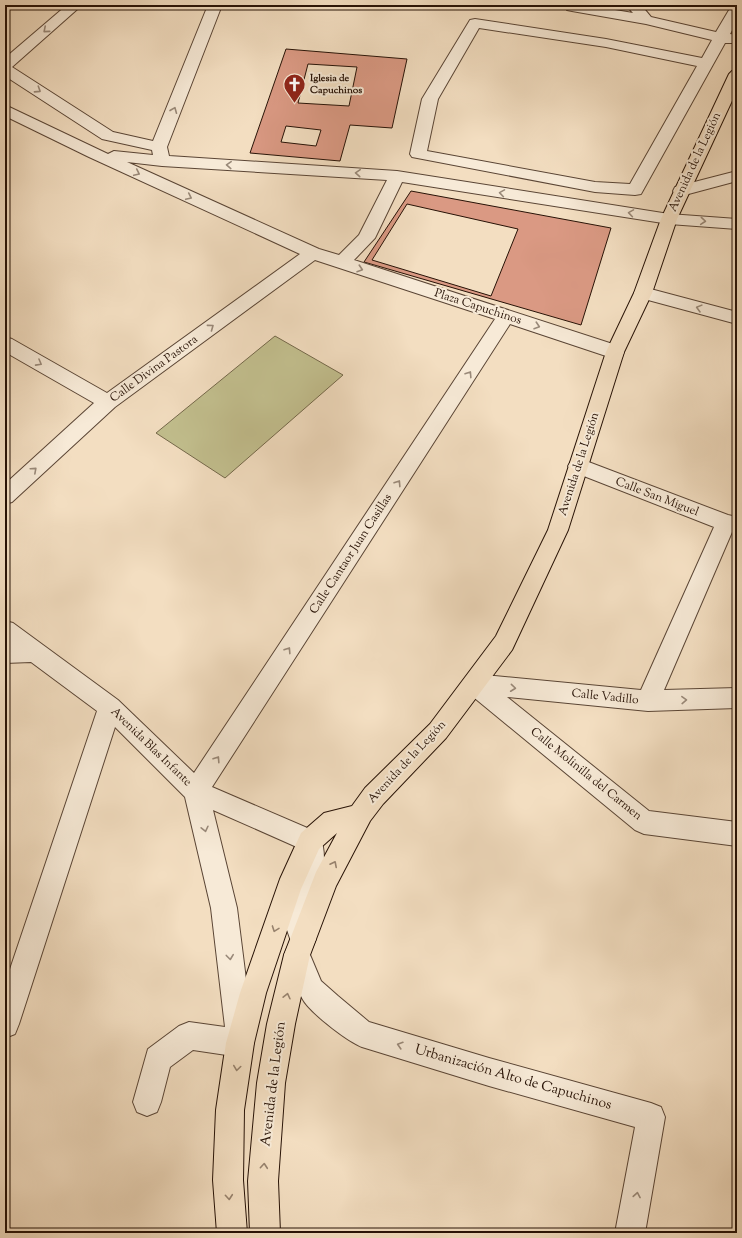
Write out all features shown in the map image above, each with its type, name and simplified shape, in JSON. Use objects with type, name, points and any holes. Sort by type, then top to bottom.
[{"type":"main road","name":"Avenida de la Legión","points":[[265,1233],[263,1181],[271,1083],[282,1015],[300,947],[325,881],[358,816],[374,796],[438,731],[504,643],[558,530],[615,352],[643,293],[669,218],[737,74]]},
{"type":"main road","points":[[232,1233],[228,1180],[230,1110],[240,1043],[253,993],[289,888],[310,841],[333,821],[358,816]]},
{"type":"street","points":[[75,5],[5,67],[108,136],[161,154]]},
{"type":"street","points":[[154,181],[161,154],[215,5]]},
{"type":"street","points":[[571,5],[572,7],[646,20],[721,38],[737,39]]},
{"type":"street","points":[[632,5],[646,20]]},
{"type":"street","points":[[707,63],[606,43],[475,23],[430,100],[418,154],[595,187],[635,190],[707,63],[737,8],[720,5]]},
{"type":"street","name":"Plaza Capuchinos","points":[[5,110],[95,154],[313,254],[615,352]]},
{"type":"street","points":[[95,154],[161,154],[397,176],[669,218],[737,224]]},
{"type":"street","points":[[340,263],[366,238],[397,176]]},
{"type":"street","points":[[681,191],[737,176]]},
{"type":"street","name":"Calle Divina Pastora","points":[[5,496],[108,402],[313,254]]},
{"type":"street","points":[[643,293],[737,318]]},
{"type":"street","name":"Calle Cantaor Juan Casillas","points":[[196,792],[506,316]]},
{"type":"street","points":[[5,344],[108,402]]},
{"type":"street","name":"Calle San Miguel","points":[[578,466],[731,524]]},
{"type":"street","points":[[648,701],[731,524]]},
{"type":"street","name":"Avenida Blas Infante","points":[[5,630],[110,707],[196,792],[310,841]]},
{"type":"street","points":[[5,653],[36,652]]},
{"type":"street","name":"Calle Vadillo","points":[[474,684],[648,701],[737,698]]},
{"type":"street","name":"Calle Molinilla del Carmen","points":[[474,684],[644,822],[737,834]]},
{"type":"street","points":[[5,1024],[110,707]]},
{"type":"street","points":[[147,1102],[158,1059],[189,1036],[240,1043],[224,908],[196,792]]},
{"type":"street","points":[[300,947],[295,916],[309,882],[314,856],[310,841]]},
{"type":"street","name":"Urbanización Alto de Capuchinos","points":[[300,947],[312,990],[328,1006],[362,1033],[489,1072],[651,1116],[630,1233]]},
{"type":"shaded area","points":[[275,336],[343,375],[225,478],[156,433]]},
{"type":"building","name":"Iglesia de Capuchinos","points":[[286,49],[407,59],[392,128],[350,125],[340,161],[250,153]],"holes":[[[308,64],[357,67],[349,106],[298,103]],[[286,126],[321,130],[316,146],[281,142]]]},
{"type":"building","points":[[411,191],[611,228],[581,325],[364,262]],"holes":[[[407,204],[518,229],[491,296],[372,260]]]},
{"type":"place","name":"Iglesia de Capuchinos","points":[[295,104]]}]
